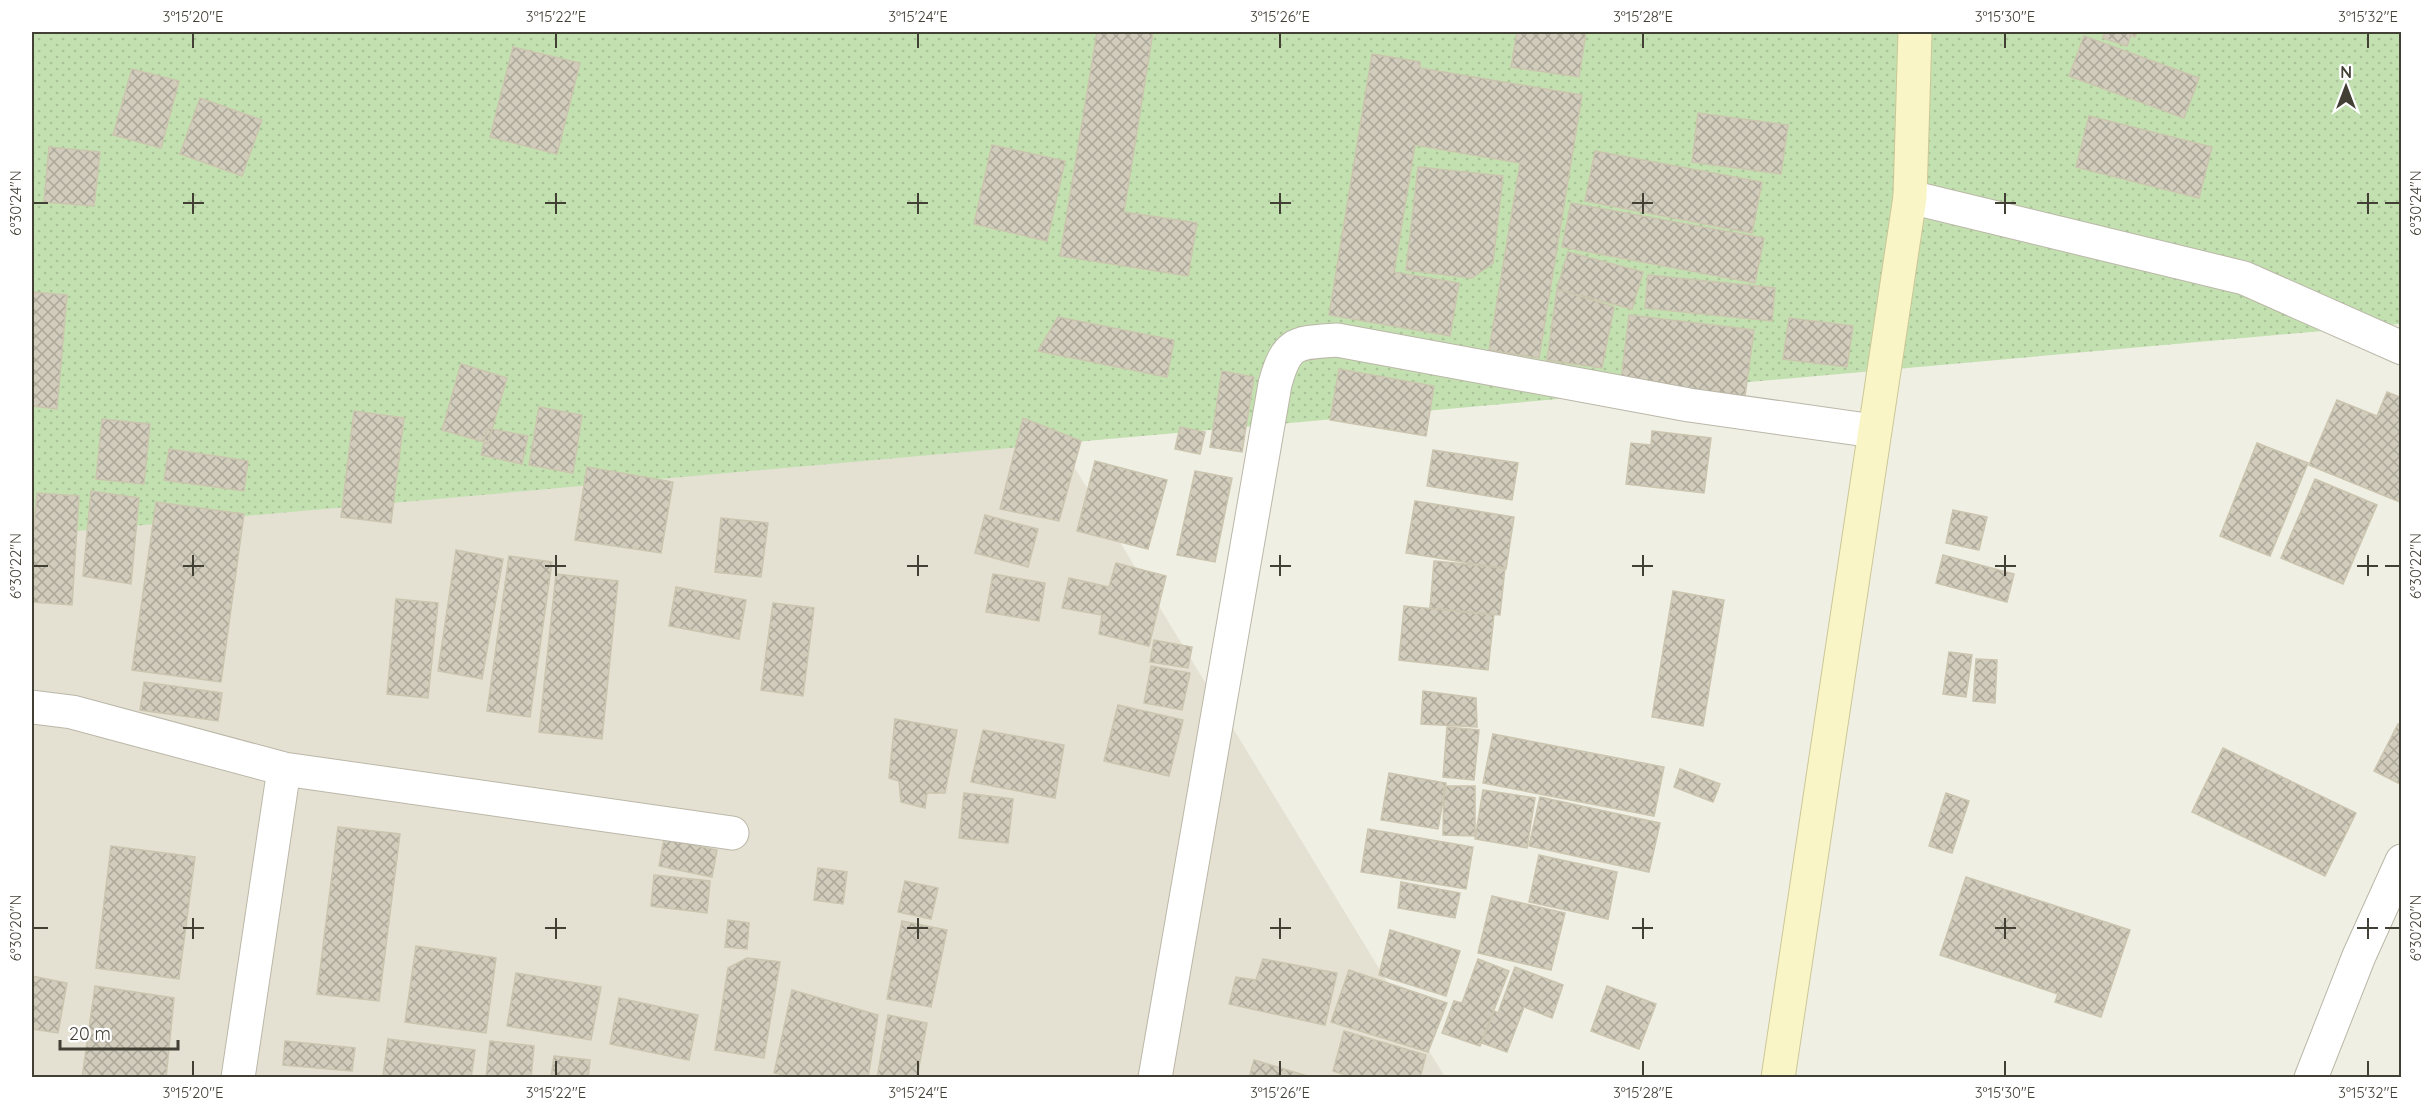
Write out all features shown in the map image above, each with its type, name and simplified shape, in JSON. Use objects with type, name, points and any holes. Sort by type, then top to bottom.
[{"type":"street","points":[[1778,1077],[1910,197],[1915,32]]},
{"type":"street","points":[[1910,197],[2244,278],[2402,348]]},
{"type":"street","points":[[1155,1077],[1275,384],[1282,358],[1301,342],[1337,339],[1689,405],[1874,431]]},
{"type":"street","points":[[32,707],[72,712],[284,769],[732,833]]},
{"type":"street","points":[[238,1077],[284,769]]},
{"type":"street","points":[[2311,1077],[2359,956],[2402,861]]},
{"type":"shaded area","points":[[32,32],[810,32],[1445,1077],[32,1077]]},
{"type":"green space","points":[[32,32],[2401,32],[2401,324],[32,535]]},
{"type":"building","points":[[1097,32],[1153,32],[1124,212],[1197,223],[1188,276],[1060,256]]},
{"type":"building","points":[[1517,32],[1586,32],[1579,77],[1511,67]]},
{"type":"building","points":[[2105,32],[2137,32],[2135,37],[2131,35],[2127,46],[2103,38]]},
{"type":"building","points":[[2084,36],[2199,78],[2184,118],[2069,76]]},
{"type":"building","points":[[513,47],[580,63],[557,154],[490,137]]},
{"type":"building","points":[[1372,54],[1420,62],[1420,68],[1582,95],[1539,358],[1489,350],[1520,163],[1415,145],[1394,272],[1459,283],[1450,336],[1329,315]]},
{"type":"building","points":[[132,69],[179,81],[161,148],[113,135]]},
{"type":"building","points":[[200,98],[262,120],[242,176],[180,154]]},
{"type":"building","points":[[1698,113],[1788,125],[1781,174],[1692,162]]},
{"type":"building","points":[[2089,116],[2212,147],[2199,198],[2076,167]]},
{"type":"building","points":[[992,145],[1065,161],[1047,241],[974,224]]},
{"type":"building","points":[[49,147],[100,152],[94,206],[44,202]]},
{"type":"building","points":[[1595,151],[1762,182],[1752,233],[1585,201]]},
{"type":"building","points":[[1418,167],[1503,176],[1493,263],[1472,278],[1406,270]]},
{"type":"building","points":[[1571,203],[1764,238],[1755,283],[1562,247]]},
{"type":"building","points":[[1568,252],[1643,272],[1632,309],[1557,289]]},
{"type":"building","points":[[1648,275],[1775,288],[1772,321],[1645,308]]},
{"type":"building","points":[[1557,289],[1614,307],[1602,368],[1547,360]]},
{"type":"building","points":[[32,292],[67,295],[57,409],[32,406]]},
{"type":"building","points":[[1629,315],[1754,330],[1745,396],[1621,381]]},
{"type":"building","points":[[1058,317],[1174,340],[1167,377],[1038,351]]},
{"type":"building","points":[[1789,318],[1853,326],[1847,367],[1783,359]]},
{"type":"building","points":[[461,364],[507,378],[488,443],[442,430]]},
{"type":"building","points":[[1339,369],[1434,386],[1426,436],[1330,420]]},
{"type":"building","points":[[1222,371],[1254,377],[1242,452],[1210,447]]},
{"type":"building","points":[[2387,392],[2402,398],[2402,503],[2309,465],[2337,400],[2377,416]]},
{"type":"building","points":[[539,407],[582,415],[573,473],[529,465]]},
{"type":"building","points":[[354,411],[404,418],[391,523],[341,517]]},
{"type":"building","points":[[1023,418],[1081,441],[1059,521],[1000,509]]},
{"type":"building","points":[[102,419],[150,424],[144,484],[96,479]]},
{"type":"building","points":[[1180,427],[1205,432],[1200,454],[1175,449]]},
{"type":"building","points":[[487,428],[528,436],[522,464],[481,455]]},
{"type":"building","points":[[1652,431],[1711,438],[1704,493],[1626,484],[1631,443],[1651,445]]},
{"type":"building","points":[[2257,443],[2308,463],[2270,556],[2220,536]]},
{"type":"building","points":[[169,449],[248,461],[244,491],[164,480]]},
{"type":"building","points":[[1433,450],[1518,463],[1512,500],[1427,486]]},
{"type":"building","points":[[1095,461],[1167,480],[1148,549],[1077,531]]},
{"type":"building","points":[[587,467],[673,482],[661,553],[575,540]]},
{"type":"building","points":[[1195,471],[1232,478],[1215,562],[1177,555]]},
{"type":"building","points":[[2315,479],[2377,505],[2343,584],[2281,558]]},
{"type":"building","points":[[91,491],[139,498],[131,584],[83,576]]},
{"type":"building","points":[[37,493],[79,496],[72,605],[32,602],[32,547]]},
{"type":"building","points":[[1415,501],[1514,517],[1506,569],[1406,553]]},
{"type":"building","points":[[156,502],[244,514],[221,682],[132,670]]},
{"type":"building","points":[[1953,510],[1987,517],[1979,550],[1946,543]]},
{"type":"building","points":[[985,515],[1038,529],[1028,567],[975,553]]},
{"type":"building","points":[[721,518],[768,523],[761,577],[715,572]]},
{"type":"building","points":[[456,550],[503,559],[482,679],[438,671]]},
{"type":"building","points":[[1943,555],[2014,574],[2007,602],[1936,583]]},
{"type":"building","points":[[509,556],[552,562],[530,717],[487,711]]},
{"type":"building","points":[[1434,561],[1505,568],[1500,615],[1430,608]]},
{"type":"building","points":[[1116,563],[1166,576],[1149,646],[1099,634],[1102,615],[1062,608],[1069,578],[1109,587]]},
{"type":"building","points":[[556,574],[618,581],[602,739],[539,732]]},
{"type":"building","points":[[993,574],[1045,583],[1039,621],[986,612]]},
{"type":"building","points":[[676,587],[746,600],[739,639],[669,626]]},
{"type":"building","points":[[1673,591],[1724,600],[1703,726],[1652,717]]},
{"type":"building","points":[[396,599],[438,603],[428,698],[387,694]]},
{"type":"building","points":[[773,603],[814,608],[803,696],[761,690]]},
{"type":"building","points":[[1404,606],[1494,615],[1488,670],[1399,660]]},
{"type":"building","points":[[1154,640],[1192,647],[1188,668],[1150,662]]},
{"type":"building","points":[[1949,652],[1972,655],[1966,697],[1943,694]]},
{"type":"building","points":[[1976,659],[1997,660],[1995,703],[1973,701]]},
{"type":"building","points":[[1151,666],[1190,673],[1182,710],[1144,703]]},
{"type":"building","points":[[144,682],[222,693],[218,721],[140,710]]},
{"type":"building","points":[[1423,691],[1476,698],[1477,727],[1421,724]]},
{"type":"building","points":[[1118,705],[1183,720],[1169,776],[1104,761]]},
{"type":"building","points":[[895,719],[957,730],[945,793],[927,793],[925,808],[901,802],[899,781],[889,778]]},
{"type":"building","points":[[2398,724],[2402,726],[2402,785],[2374,771]]},
{"type":"building","points":[[1447,727],[1479,730],[1474,780],[1443,777]]},
{"type":"building","points":[[983,730],[1064,745],[1055,798],[971,782]]},
{"type":"building","points":[[1493,734],[1664,767],[1654,816],[1483,783]]},
{"type":"building","points":[[2223,748],[2356,813],[2325,876],[2192,812]]},
{"type":"building","points":[[1680,769],[1720,784],[1713,802],[1674,787]]},
{"type":"building","points":[[1389,773],[1446,783],[1438,829],[1381,820]]},
{"type":"building","points":[[1444,786],[1475,786],[1475,836],[1443,835]]},
{"type":"building","points":[[1483,790],[1535,798],[1527,848],[1475,839]]},
{"type":"building","points":[[964,793],[1013,799],[1008,843],[959,838]]},
{"type":"building","points":[[1946,793],[1969,801],[1952,853],[1929,846]]},
{"type":"building","points":[[1540,797],[1660,823],[1649,872],[1529,846]]},
{"type":"building","points":[[338,827],[400,834],[379,1001],[317,994]]},
{"type":"building","points":[[1368,829],[1473,847],[1466,889],[1361,872]]},
{"type":"building","points":[[664,839],[717,850],[712,877],[659,866]]},
{"type":"building","points":[[111,846],[195,857],[179,979],[96,968]]},
{"type":"building","points":[[1539,855],[1617,872],[1608,919],[1529,902]]},
{"type":"building","points":[[818,868],[847,872],[843,904],[814,900]]},
{"type":"building","points":[[654,875],[710,881],[707,913],[651,906]]},
{"type":"building","points":[[1966,877],[2130,930],[2101,1017],[2055,1002],[2058,994],[1940,955]]},
{"type":"building","points":[[905,881],[938,888],[931,919],[898,912]]},
{"type":"building","points":[[1401,882],[1460,893],[1455,918],[1398,908]]},
{"type":"building","points":[[1492,896],[1565,913],[1551,970],[1478,953]]},
{"type":"building","points":[[728,920],[749,923],[747,949],[725,947]]},
{"type":"building","points":[[902,921],[947,930],[931,1007],[887,999]]},
{"type":"building","points":[[1390,930],[1460,951],[1446,996],[1379,975]]},
{"type":"building","points":[[416,946],[496,958],[486,1033],[405,1022]]},
{"type":"building","points":[[747,958],[780,962],[764,1058],[715,1050],[728,968]]},
{"type":"building","points":[[1263,959],[1337,973],[1325,1025],[1229,1004],[1236,977],[1256,980]]},
{"type":"building","points":[[1478,959],[1509,971],[1480,1046],[1442,1033],[1454,1001],[1462,1003]]},
{"type":"building","points":[[1515,967],[1563,985],[1552,1018],[1524,1007],[1507,1052],[1482,1043],[1494,1011],[1498,1013]]},
{"type":"building","points":[[1349,970],[1447,1003],[1428,1052],[1331,1022]]},
{"type":"building","points":[[516,973],[601,987],[591,1040],[507,1026]]},
{"type":"building","points":[[32,976],[67,983],[58,1033],[32,1029]]},
{"type":"building","points":[[95,986],[174,998],[166,1078],[82,1078]]},
{"type":"building","points":[[1607,986],[1656,1004],[1639,1049],[1591,1031]]},
{"type":"building","points":[[792,990],[878,1015],[868,1078],[799,1078],[774,1073]]},
{"type":"building","points":[[619,998],[698,1015],[689,1060],[610,1044]]},
{"type":"building","points":[[888,1015],[927,1023],[917,1078],[877,1078]]},
{"type":"building","points":[[1344,1031],[1426,1055],[1420,1078],[1355,1078],[1333,1071]]},
{"type":"building","points":[[388,1039],[475,1050],[471,1078],[403,1078],[383,1075]]},
{"type":"building","points":[[285,1041],[355,1048],[352,1071],[283,1065]]},
{"type":"building","points":[[490,1041],[534,1046],[531,1078],[486,1078]]},
{"type":"building","points":[[554,1056],[590,1060],[588,1078],[551,1078]]},
{"type":"building","points":[[1254,1060],[1314,1078],[1249,1078]]}]
